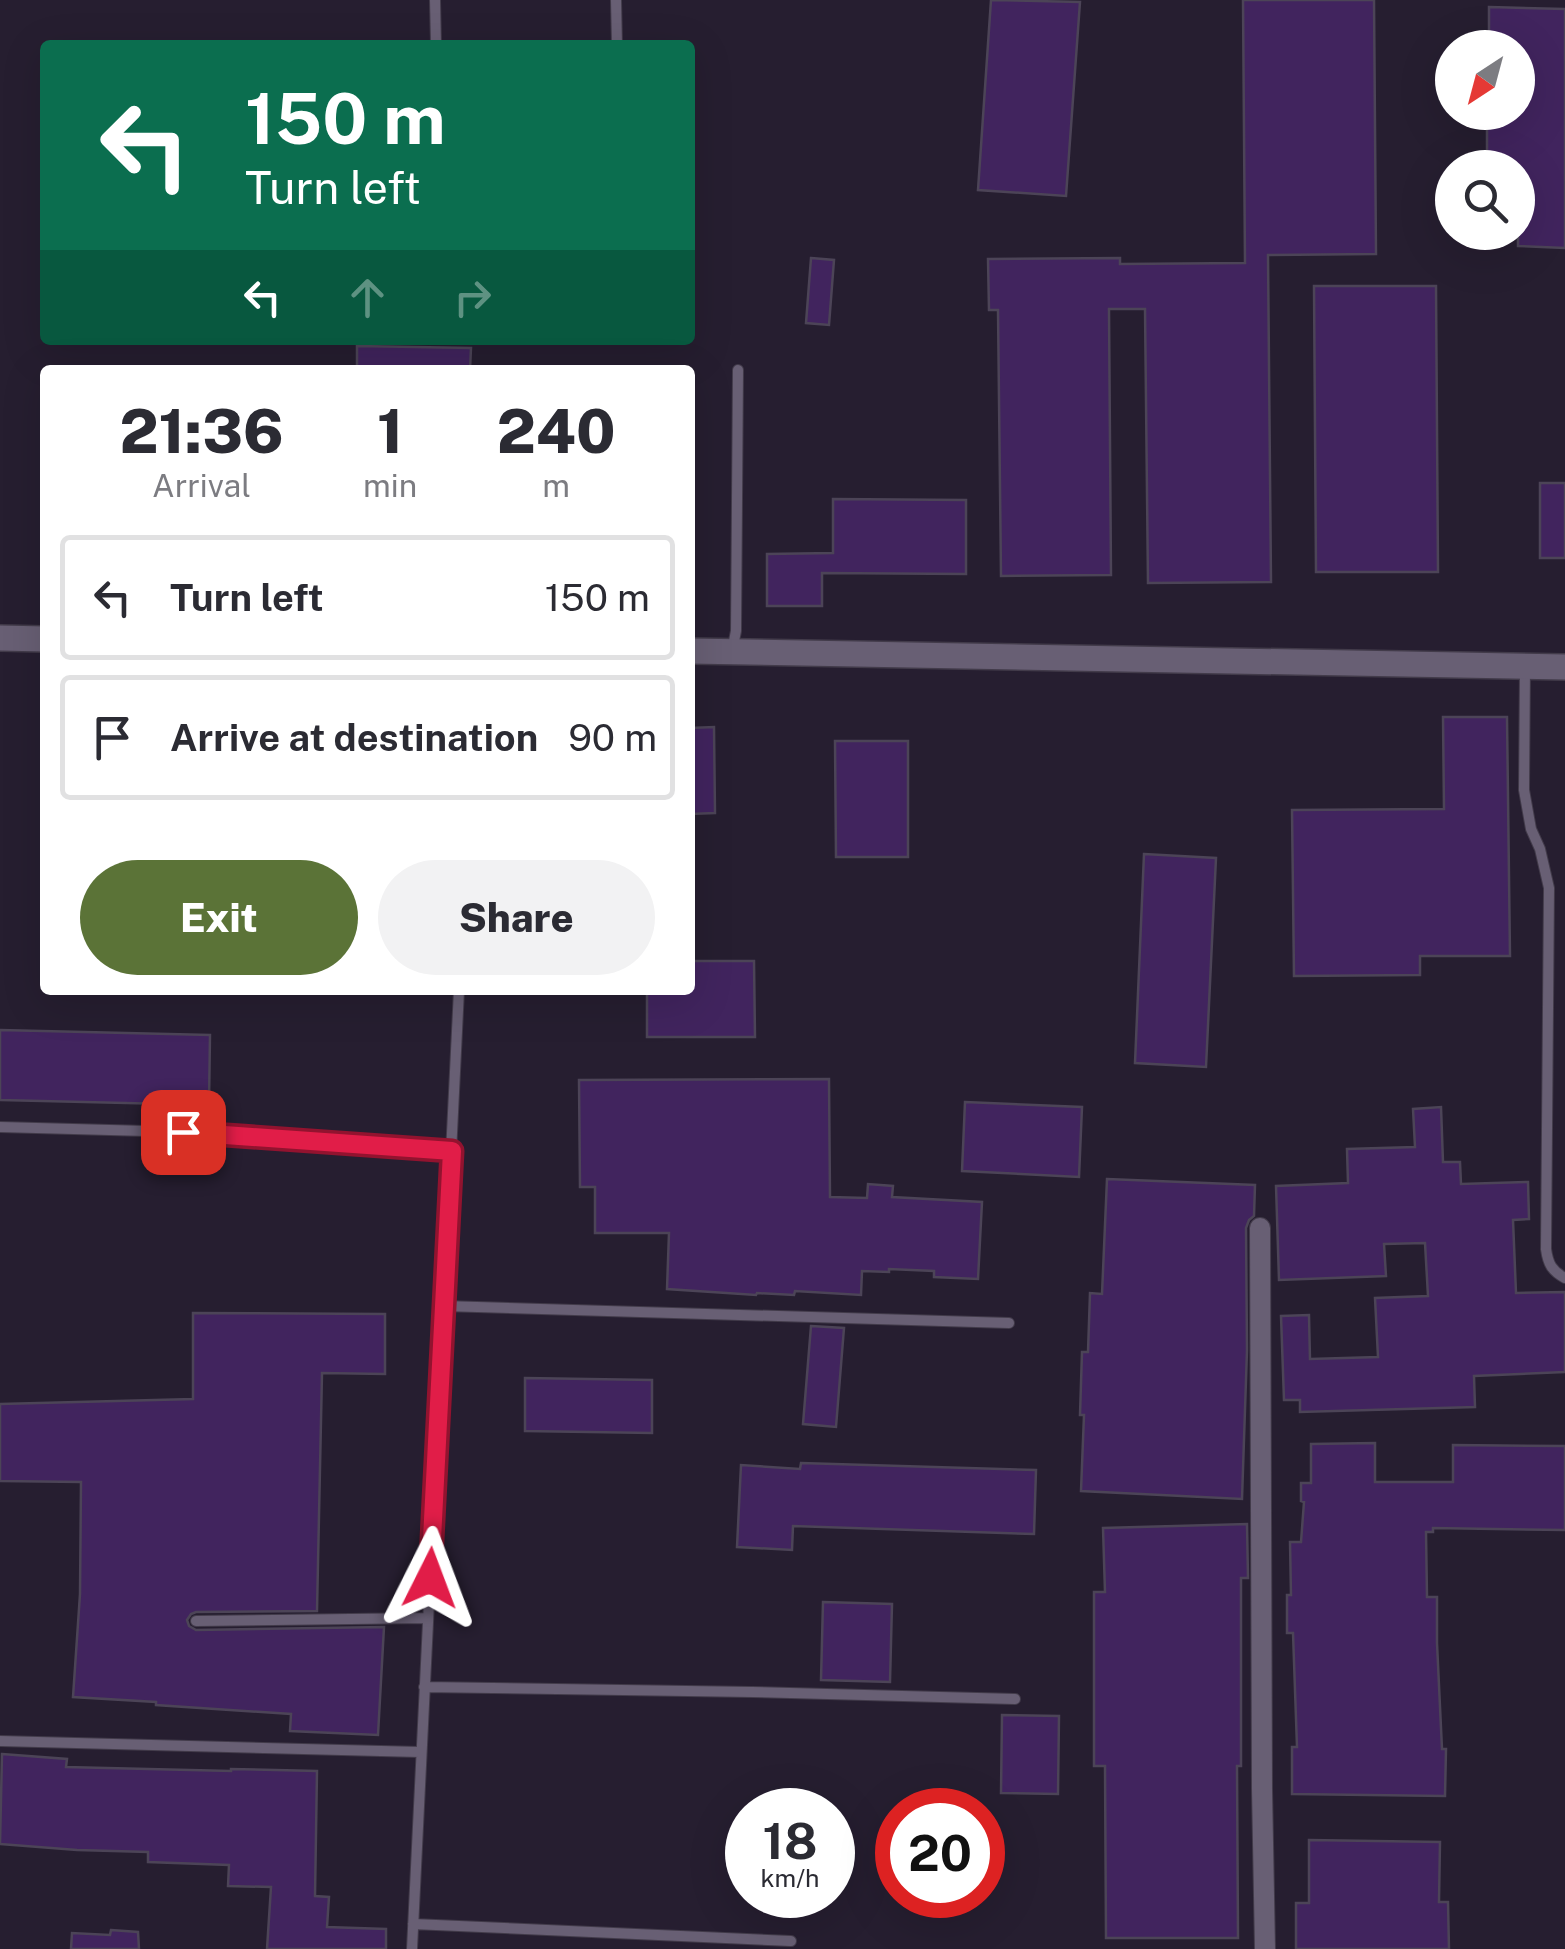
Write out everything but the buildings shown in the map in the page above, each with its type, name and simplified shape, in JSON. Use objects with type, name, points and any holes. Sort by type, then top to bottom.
[{"type":"street","points":[[0,638],[40,639]]},
{"type":"street","points":[[695,651],[1565,667]]},
{"type":"street","points":[[1260,1228],[1264,1949]]},
{"type":"lane","points":[[434,0],[436,40]]},
{"type":"lane","points":[[616,0],[617,40]]},
{"type":"lane","points":[[732,652],[736,631],[738,370]]},
{"type":"lane","points":[[1525,665],[1524,790],[1549,888],[1546,1249],[1548,1264],[1565,1278]]},
{"type":"lane","points":[[412,1949],[459,995]]},
{"type":"lane","points":[[0,1127],[183,1132],[452,1151]]},
{"type":"lane","points":[[444,1306],[1009,1323]]},
{"type":"lane","points":[[196,1622],[428,1618]]},
{"type":"lane","points":[[424,1687],[1015,1699]]},
{"type":"lane","points":[[0,1741],[420,1752]]},
{"type":"lane","points":[[414,1924],[791,1941]]},
{"type":"route","points":[[183,1132],[452,1151],[430,1578]]}]
